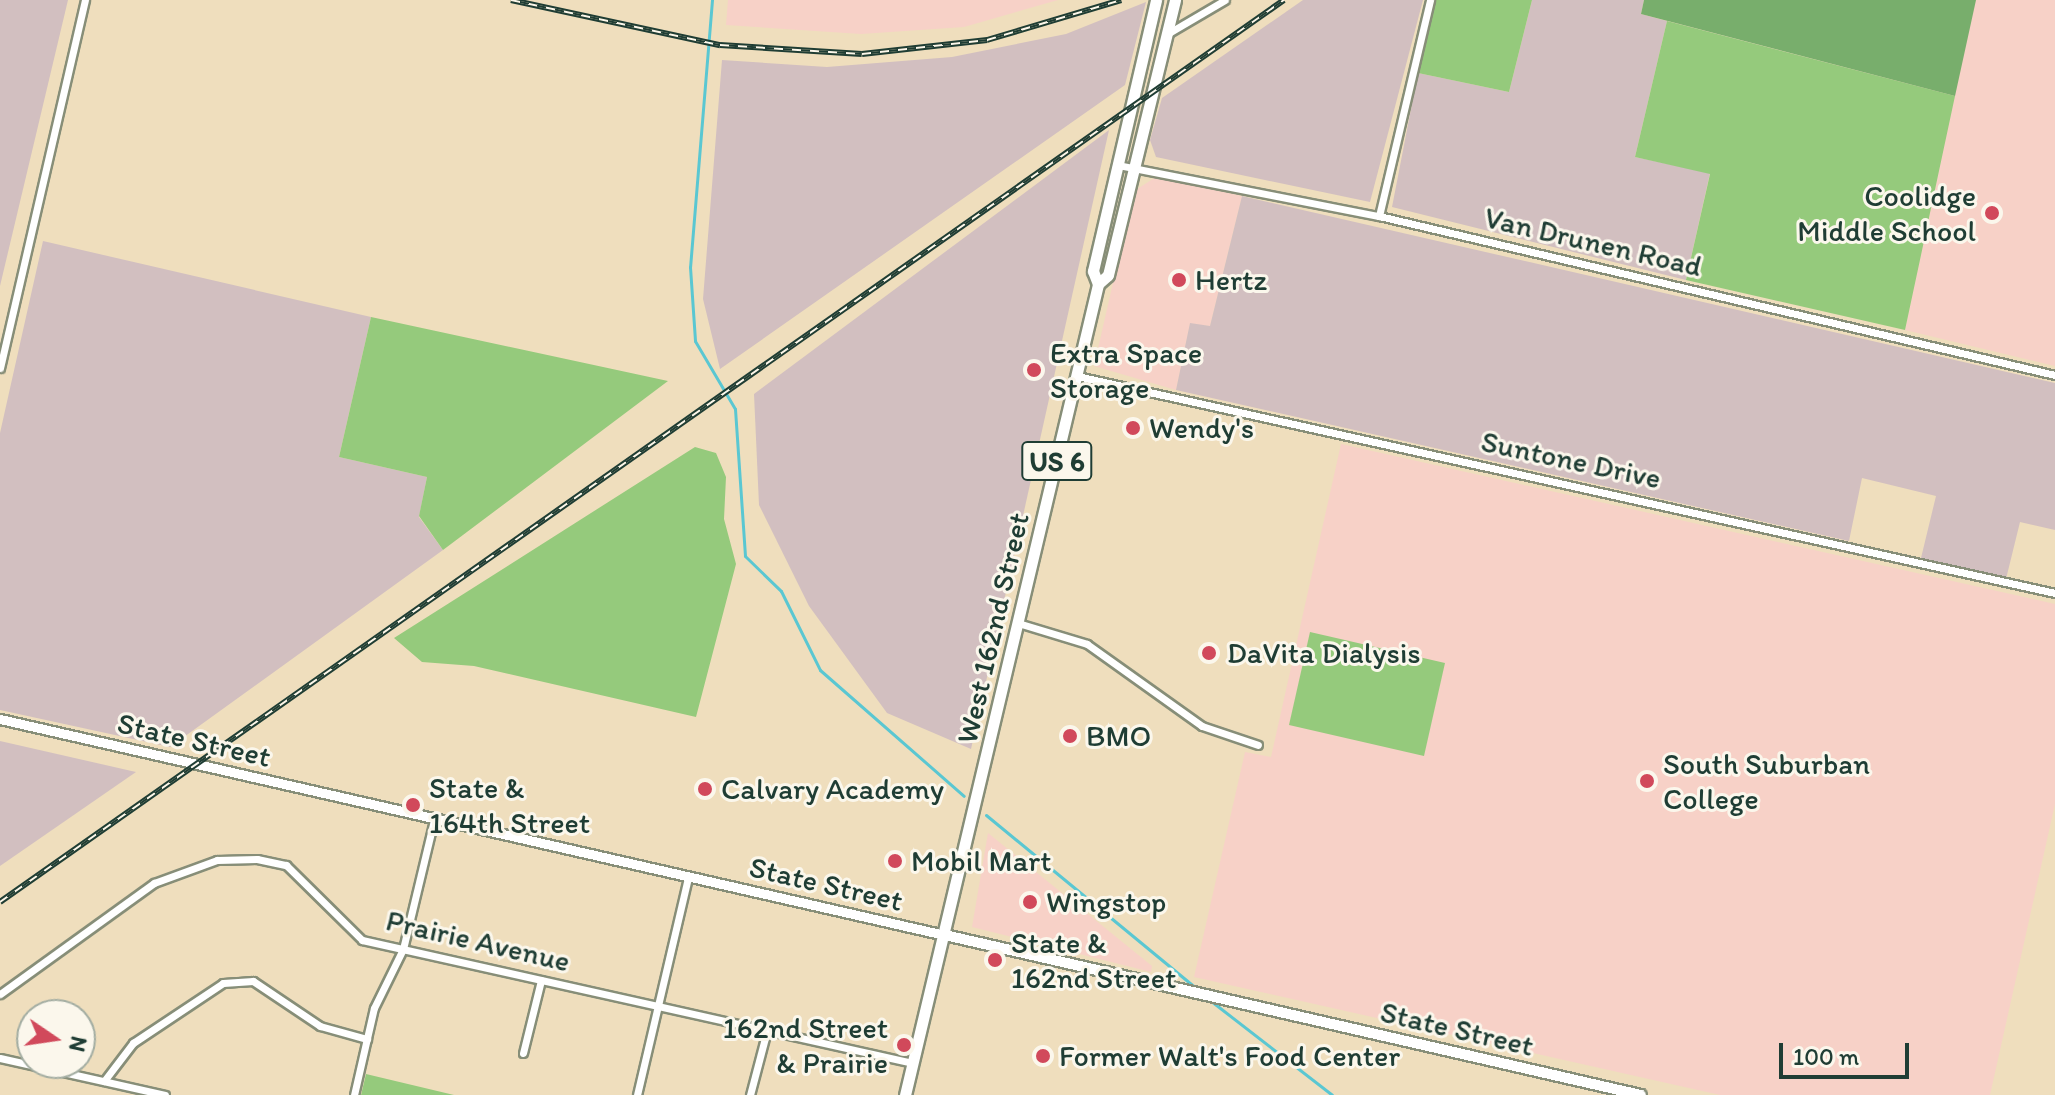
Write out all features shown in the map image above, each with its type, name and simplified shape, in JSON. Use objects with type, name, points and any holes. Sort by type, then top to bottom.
[{"type":"main road","name":"West 162nd Street","points":[[945,935],[1098,284],[1093,271],[1156,0]]},
{"type":"main road","name":"West 162nd Street","points":[[1098,284],[1108,275],[1175,0]]},
{"type":"main road","points":[[1148,31],[1167,34]]},
{"type":"main road","name":"State Street","points":[[945,935],[1641,1095]]},
{"type":"main road","name":"US 6","points":[[905,1095],[945,935]]},
{"type":"street","points":[[0,368],[85,0]]},
{"type":"street","points":[[1167,34],[1225,0]]},
{"type":"street","points":[[1379,216],[1430,0]]},
{"type":"street","name":"Van Drunen Road","points":[[1118,165],[1379,216],[2055,375]]},
{"type":"street","name":"Suntone Drive","points":[[1077,376],[2055,593]]},
{"type":"street","points":[[1018,623],[1087,644],[1202,726],[1258,745]]},
{"type":"street","name":"State Street","points":[[0,719],[945,935]]},
{"type":"street","points":[[354,1095],[367,1039],[403,949],[434,820]]},
{"type":"street","name":"Prairie Avenue","points":[[0,994],[154,883],[217,860],[286,865],[362,940],[913,1063]]},
{"type":"street","points":[[637,1095],[688,878]]},
{"type":"street","points":[[523,1053],[541,980]]},
{"type":"street","points":[[104,1081],[133,1043],[223,983],[253,981],[320,1026],[367,1039]]},
{"type":"street","points":[[750,1095],[767,1030]]},
{"type":"street","points":[[0,1058],[165,1095]]},
{"type":"shaded area","points":[[0,0],[68,0],[0,286]]},
{"type":"shaded area","points":[[728,0],[1058,0],[964,27],[861,34],[726,25]]},
{"type":"shaded area","points":[[1303,0],[1423,0],[1370,202],[1156,157],[1150,140],[1162,98]]},
{"type":"shaded area","points":[[1532,0],[1644,0],[1641,14],[1667,21],[1635,157],[1710,173],[1686,280],[1392,207],[1418,73],[1509,92]]},
{"type":"shaded area","name":"Coolidge Middle School","points":[[1975,0],[2055,0],[2055,366],[1905,330]]},
{"type":"shaded area","points":[[1146,2],[1125,85],[720,369],[703,299],[722,60],[827,67],[952,57],[1066,34]]},
{"type":"shaded area","points":[[1109,130],[971,749],[887,713],[809,606],[759,505],[754,394]]},
{"type":"shaded area","points":[[1156,177],[1242,196],[1210,326],[1190,324],[1176,390],[1094,366],[1134,191]]},
{"type":"shaded area","points":[[1242,196],[2055,383],[2055,530],[2020,522],[2006,579],[1921,558],[1936,496],[1862,478],[1849,541],[1176,390],[1190,323],[1210,326]]},
{"type":"shaded area","points":[[43,241],[371,317],[339,457],[427,477],[419,517],[443,550],[170,747],[0,710],[0,433]]},
{"type":"shaded area","name":"South Suburban College","points":[[1341,444],[2055,604],[2055,804],[1990,1095],[1720,1095],[1194,977],[1245,752],[1271,757]]},
{"type":"shaded area","points":[[0,741],[136,772],[0,866]]},
{"type":"shaded area","points":[[988,833],[1152,966],[1151,972],[972,927]]},
{"type":"green space","points":[[1436,0],[1532,0],[1509,92],[1418,73]]},
{"type":"green space","points":[[1644,0],[1976,0],[1955,96],[1641,14]]},
{"type":"green space","points":[[1667,21],[1955,96],[1905,330],[1686,280],[1710,174],[1635,157]]},
{"type":"green space","points":[[371,317],[668,381],[443,550],[419,516],[427,477],[339,457]]},
{"type":"green space","points":[[695,447],[716,453],[726,477],[724,519],[736,564],[696,717],[474,666],[422,662],[394,638]]},
{"type":"green space","points":[[1310,632],[1445,663],[1424,756],[1289,725]]},
{"type":"green space","points":[[366,1074],[454,1095],[361,1095]]},
{"type":"waterway","points":[[712,0],[690,267],[695,341],[735,409],[745,556],[781,591],[820,670],[964,796]]},
{"type":"waterway","points":[[986,815],[1196,988]]},
{"type":"waterway","points":[[1211,1001],[1332,1095]]},
{"type":"railway","points":[[511,0],[720,45],[862,54],[987,40],[1121,0]]},
{"type":"railway","points":[[0,902],[1284,0]]},
{"type":"place","name":"Coolidge Middle School","points":[[1992,213]]},
{"type":"place","name":"Hertz","points":[[1179,280]]},
{"type":"place","name":"Extra Space Storage","points":[[1034,370]]},
{"type":"place","name":"Wendy's","points":[[1133,428]]},
{"type":"place","name":"DaVita Dialysis","points":[[1209,653]]},
{"type":"place","name":"BMO","points":[[1070,736]]},
{"type":"place","name":"South Suburban College","points":[[1647,781]]},
{"type":"place","name":"Calvary Academy","points":[[705,789]]},
{"type":"place","name":"State & 164th Street","points":[[413,805]]},
{"type":"place","name":"Mobil Mart","points":[[895,861]]},
{"type":"place","name":"Wingstop","points":[[1030,902]]},
{"type":"place","name":"State & 162nd Street","points":[[995,960]]},
{"type":"place","name":"162nd Street & Prairie","points":[[904,1045]]},
{"type":"place","name":"Former Walt's Food Center","points":[[1043,1056]]}]
